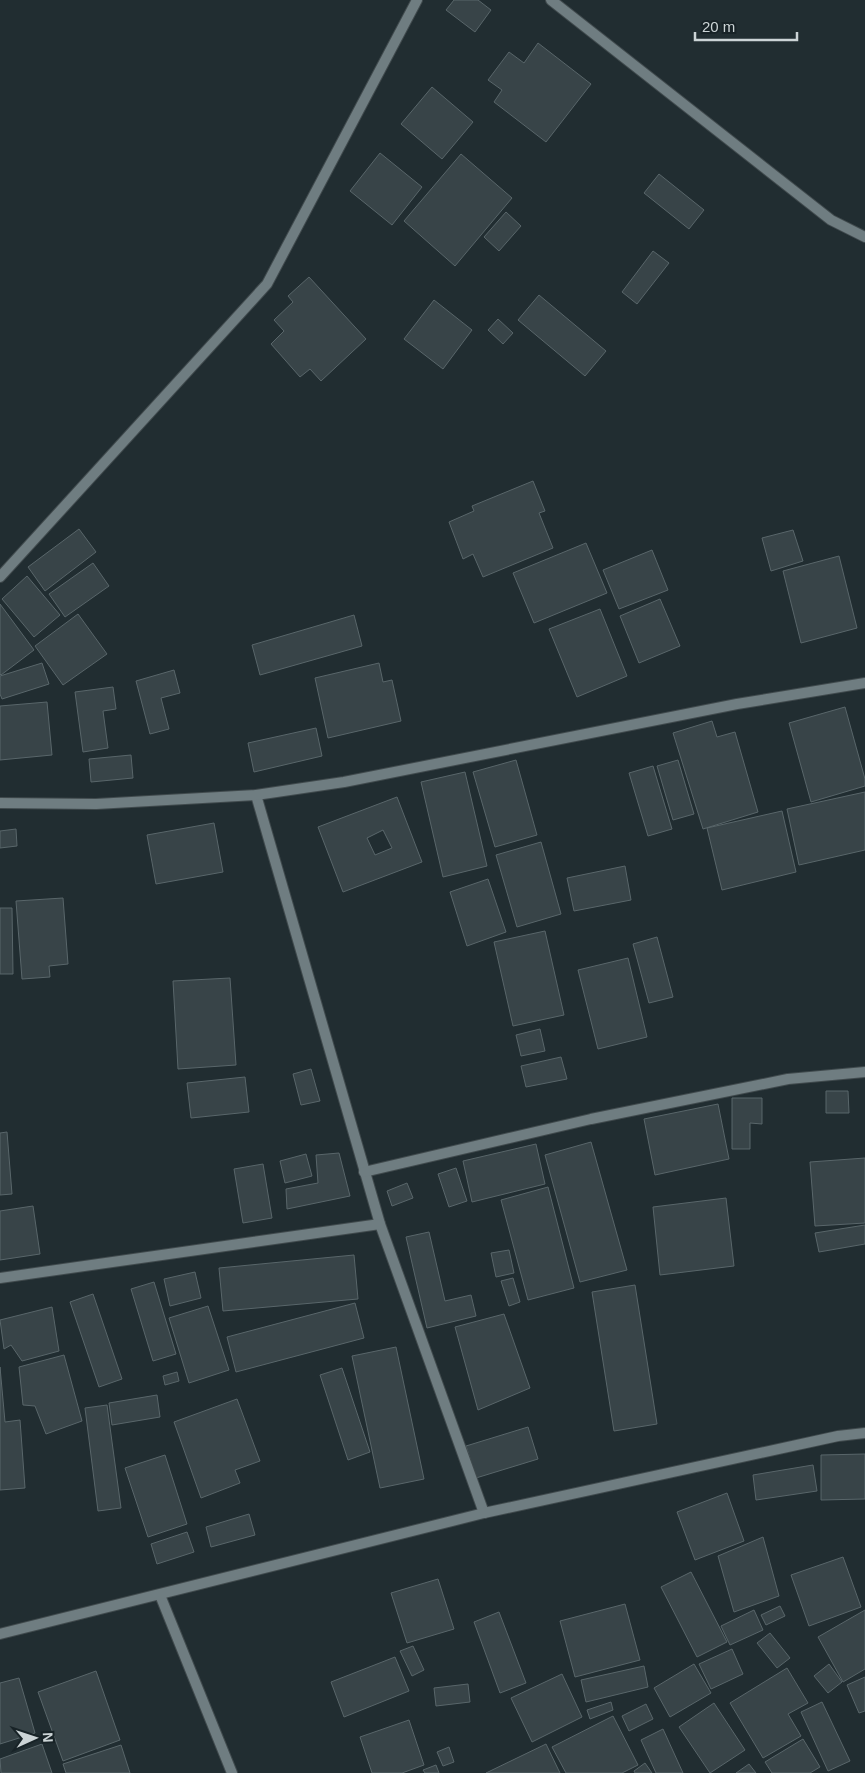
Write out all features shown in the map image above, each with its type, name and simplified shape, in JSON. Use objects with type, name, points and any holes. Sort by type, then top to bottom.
[{"type":"street","points":[[0,577],[267,284],[417,0]]},
{"type":"street","points":[[551,0],[831,220],[865,237]]},
{"type":"street","points":[[0,803],[96,804],[256,795],[344,782],[736,704],[865,683]]},
{"type":"street","points":[[256,795],[380,1224],[484,1513]]},
{"type":"street","points":[[364,1172],[591,1119],[788,1079],[865,1072]]},
{"type":"street","points":[[0,1278],[380,1224]]},
{"type":"street","points":[[0,1634],[484,1513],[838,1436],[865,1433]]},
{"type":"street","points":[[160,1595],[232,1773]]},
{"type":"building","points":[[454,0],[478,0],[491,10],[475,32],[446,10]]},
{"type":"building","points":[[538,43],[591,84],[546,142],[494,102],[502,90],[488,80],[509,52],[524,63]]},
{"type":"building","points":[[432,87],[473,122],[442,159],[401,124]]},
{"type":"building","points":[[380,153],[422,187],[392,225],[350,191]]},
{"type":"building","points":[[461,154],[512,198],[455,266],[404,221]]},
{"type":"building","points":[[659,174],[704,210],[689,229],[644,193]]},
{"type":"building","points":[[506,212],[521,226],[499,251],[484,237]]},
{"type":"building","points":[[653,251],[669,263],[637,304],[622,292]]},
{"type":"building","points":[[309,277],[366,339],[321,381],[310,369],[300,377],[271,344],[284,331],[274,320],[293,302],[288,296]]},
{"type":"building","points":[[539,295],[606,351],[585,376],[518,320]]},
{"type":"building","points":[[434,300],[472,330],[443,369],[404,339]]},
{"type":"building","points":[[498,319],[513,333],[503,344],[488,330]]},
{"type":"building","points":[[533,481],[545,511],[539,513],[553,548],[483,577],[473,554],[463,559],[449,522],[474,511],[472,506]]},
{"type":"building","points":[[79,529],[96,552],[45,591],[28,567]]},
{"type":"building","points":[[793,530],[803,561],[771,571],[762,538]]},
{"type":"building","points":[[586,543],[607,593],[534,623],[513,573]]},
{"type":"building","points":[[652,550],[668,590],[619,609],[603,570]]},
{"type":"building","points":[[839,556],[857,628],[801,643],[783,571]]},
{"type":"building","points":[[93,563],[109,586],[65,617],[49,594]]},
{"type":"building","points":[[27,576],[60,615],[34,637],[2,599]]},
{"type":"building","points":[[660,599],[680,646],[639,663],[620,616]]},
{"type":"building","points":[[0,604],[34,650],[1,675],[0,674]]},
{"type":"building","points":[[600,609],[627,676],[577,697],[549,629]]},
{"type":"building","points":[[78,614],[107,654],[63,685],[35,646]]},
{"type":"building","points":[[354,615],[362,646],[260,675],[252,645]]},
{"type":"building","points":[[42,663],[49,684],[2,699],[0,694],[0,676]]},
{"type":"building","points":[[379,663],[383,682],[392,680],[401,721],[328,738],[315,678]]},
{"type":"building","points":[[174,670],[180,693],[161,698],[169,729],[150,734],[136,681]]},
{"type":"building","points":[[113,687],[116,709],[103,711],[108,748],[83,752],[75,692]]},
{"type":"building","points":[[47,702],[52,755],[0,760],[0,706]]},
{"type":"building","points":[[845,707],[865,779],[865,786],[811,802],[789,723]]},
{"type":"building","points":[[712,721],[717,737],[735,732],[758,812],[703,829],[673,733]]},
{"type":"building","points":[[316,728],[322,756],[254,772],[248,743]]},
{"type":"building","points":[[131,755],[133,778],[91,782],[89,759]]},
{"type":"building","points":[[516,760],[537,835],[495,847],[473,772]]},
{"type":"building","points":[[678,760],[694,814],[673,820],[657,766]]},
{"type":"building","points":[[653,766],[672,829],[648,836],[629,773]]},
{"type":"building","points":[[465,772],[487,866],[443,877],[421,782]]},
{"type":"building","points":[[865,792],[865,850],[799,865],[787,809]]},
{"type":"building","points":[[397,797],[422,862],[343,892],[318,827]],"holes":[[[383,830],[392,848],[375,855],[367,838]]]},
{"type":"building","points":[[782,811],[796,872],[722,890],[707,828]]},
{"type":"building","points":[[214,823],[223,872],[156,884],[147,835]]},
{"type":"building","points":[[16,829],[17,846],[0,848],[0,831]]},
{"type":"building","points":[[541,842],[561,914],[517,927],[496,855]]},
{"type":"building","points":[[625,866],[631,900],[574,911],[567,878]]},
{"type":"building","points":[[488,879],[506,932],[467,946],[450,892]]},
{"type":"building","points":[[63,898],[68,964],[49,966],[50,977],[22,979],[16,901]]},
{"type":"building","points":[[0,908],[12,908],[13,974],[0,974]]},
{"type":"building","points":[[545,931],[564,1015],[513,1026],[494,942]]},
{"type":"building","points":[[657,937],[673,997],[649,1003],[633,944]]},
{"type":"building","points":[[628,958],[647,1037],[598,1049],[578,970]]},
{"type":"building","points":[[230,978],[236,1065],[178,1069],[173,981]]},
{"type":"building","points":[[540,1029],[545,1051],[521,1056],[516,1035]]},
{"type":"building","points":[[561,1057],[567,1079],[526,1087],[521,1066]]},
{"type":"building","points":[[311,1069],[320,1101],[301,1105],[293,1074]]},
{"type":"building","points":[[245,1077],[249,1112],[191,1118],[187,1083]]},
{"type":"building","points":[[826,1091],[848,1091],[849,1113],[826,1113]]},
{"type":"building","points":[[732,1098],[762,1098],[762,1124],[750,1123],[750,1149],[732,1149]]},
{"type":"building","points":[[718,1104],[729,1159],[655,1175],[644,1119]]},
{"type":"building","points":[[7,1132],[12,1194],[0,1195],[0,1133]]},
{"type":"building","points":[[591,1142],[627,1270],[580,1282],[545,1155]]},
{"type":"building","points":[[536,1144],[545,1184],[472,1202],[463,1161]]},
{"type":"building","points":[[339,1153],[350,1196],[287,1209],[286,1189],[318,1183],[316,1155]]},
{"type":"building","points":[[306,1154],[312,1176],[285,1183],[280,1161]]},
{"type":"building","points":[[865,1158],[865,1223],[815,1226],[810,1162]]},
{"type":"building","points":[[263,1164],[272,1218],[243,1223],[234,1169]]},
{"type":"building","points":[[456,1168],[467,1201],[449,1207],[438,1174]]},
{"type":"building","points":[[407,1183],[413,1198],[392,1206],[387,1191]]},
{"type":"building","points":[[548,1187],[574,1288],[528,1300],[501,1200]]},
{"type":"building","points":[[726,1198],[734,1266],[660,1275],[653,1207]]},
{"type":"building","points":[[33,1206],[40,1254],[0,1260],[0,1211]]},
{"type":"building","points":[[865,1225],[865,1244],[819,1252],[815,1233]]},
{"type":"building","points":[[429,1232],[445,1301],[471,1295],[476,1316],[427,1328],[406,1237]]},
{"type":"building","points":[[509,1250],[514,1273],[496,1277],[491,1253]]},
{"type":"building","points":[[354,1255],[358,1299],[223,1311],[219,1268]]},
{"type":"building","points":[[195,1272],[201,1298],[170,1306],[164,1279]]},
{"type":"building","points":[[513,1278],[520,1302],[509,1306],[501,1281]]},
{"type":"building","points":[[154,1282],[176,1354],[153,1361],[131,1289]]},
{"type":"building","points":[[635,1285],[657,1424],[614,1431],[592,1292]]},
{"type":"building","points":[[93,1294],[122,1379],[99,1387],[70,1302]]},
{"type":"building","points":[[355,1303],[364,1338],[236,1372],[227,1337]]},
{"type":"building","points":[[208,1306],[229,1370],[189,1383],[169,1318]]},
{"type":"building","points":[[52,1307],[59,1351],[22,1361],[11,1345],[4,1349],[0,1320]]},
{"type":"building","points":[[504,1314],[530,1388],[478,1410],[455,1327]]},
{"type":"building","points":[[396,1347],[424,1479],[380,1488],[352,1356]]},
{"type":"building","points":[[64,1355],[82,1421],[46,1434],[35,1406],[23,1405],[19,1367]]},
{"type":"building","points":[[0,1367],[5,1422],[20,1420],[25,1488],[0,1490]]},
{"type":"building","points":[[342,1368],[370,1452],[348,1460],[320,1375]]},
{"type":"building","points":[[177,1372],[179,1381],[165,1385],[163,1376]]},
{"type":"building","points":[[157,1395],[160,1417],[112,1425],[109,1403]]},
{"type":"building","points":[[237,1399],[260,1461],[235,1470],[240,1483],[201,1498],[174,1422]]},
{"type":"building","points":[[107,1405],[121,1508],[98,1511],[85,1408]]},
{"type":"building","points":[[528,1427],[538,1459],[476,1478],[466,1446]]},
{"type":"building","points":[[865,1454],[865,1499],[821,1500],[821,1455]]},
{"type":"building","points":[[165,1455],[187,1524],[148,1537],[125,1468]]},
{"type":"building","points":[[813,1465],[817,1491],[756,1500],[753,1475]]},
{"type":"building","points":[[727,1493],[744,1541],[695,1560],[677,1512]]},
{"type":"building","points":[[249,1514],[255,1535],[211,1547],[206,1527]]},
{"type":"building","points":[[187,1532],[194,1552],[157,1564],[151,1544]]},
{"type":"building","points":[[763,1537],[779,1596],[734,1612],[718,1556]]},
{"type":"building","points":[[843,1557],[861,1607],[809,1626],[791,1575]]},
{"type":"building","points":[[691,1572],[727,1642],[697,1657],[661,1587]]},
{"type":"building","points":[[438,1579],[454,1629],[407,1643],[391,1593]]},
{"type":"building","points":[[625,1604],[640,1660],[575,1677],[560,1621]]},
{"type":"building","points":[[780,1606],[785,1616],[766,1625],[761,1615]]},
{"type":"building","points":[[754,1610],[763,1630],[730,1645],[721,1626]]},
{"type":"building","points":[[865,1610],[865,1669],[843,1682],[818,1637]]},
{"type":"building","points":[[499,1612],[526,1683],[500,1693],[474,1622]]},
{"type":"building","points":[[770,1633],[790,1658],[777,1668],[757,1643]]},
{"type":"building","points":[[413,1646],[424,1670],[412,1676],[400,1651]]},
{"type":"building","points":[[732,1649],[743,1674],[711,1689],[699,1664]]},
{"type":"building","points":[[395,1657],[409,1691],[344,1717],[331,1682]]},
{"type":"building","points":[[694,1664],[711,1693],[670,1717],[654,1688]]},
{"type":"building","points":[[829,1664],[842,1682],[828,1693],[814,1676]]},
{"type":"building","points":[[644,1666],[648,1687],[586,1702],[581,1680]]},
{"type":"building","points":[[787,1668],[808,1703],[788,1714],[801,1736],[763,1758],[730,1703]]},
{"type":"building","points":[[96,1671],[120,1740],[63,1761],[38,1692]]},
{"type":"building","points":[[562,1674],[582,1717],[532,1742],[511,1698]]},
{"type":"building","points":[[865,1677],[865,1711],[859,1713],[847,1685]]},
{"type":"building","points":[[19,1678],[35,1733],[0,1744],[0,1683]]},
{"type":"building","points":[[468,1684],[470,1702],[436,1706],[434,1688]]},
{"type":"building","points":[[611,1702],[613,1710],[590,1719],[587,1710]]},
{"type":"building","points":[[822,1702],[850,1761],[828,1771],[801,1712]]},
{"type":"building","points":[[714,1703],[745,1750],[710,1773],[679,1727]]},
{"type":"building","points":[[646,1704],[653,1719],[629,1731],[622,1716]]},
{"type":"building","points":[[613,1716],[638,1765],[622,1773],[566,1773],[552,1747]]},
{"type":"building","points":[[409,1720],[424,1765],[402,1773],[372,1773],[360,1737]]},
{"type":"building","points":[[663,1729],[683,1773],[656,1773],[641,1740]]},
{"type":"building","points":[[803,1739],[820,1767],[810,1773],[772,1773],[765,1762]]},
{"type":"building","points":[[42,1744],[52,1773],[1,1773],[0,1759]]},
{"type":"building","points":[[546,1744],[560,1773],[486,1773]]},
{"type":"building","points":[[121,1745],[130,1773],[66,1773],[63,1764]]},
{"type":"building","points":[[449,1747],[454,1762],[443,1766],[437,1752]]},
{"type":"building","points":[[645,1763],[652,1773],[635,1773],[634,1771]]},
{"type":"building","points":[[749,1764],[756,1773],[736,1773]]},
{"type":"building","points":[[436,1765],[439,1773],[425,1773],[423,1770]]}]
